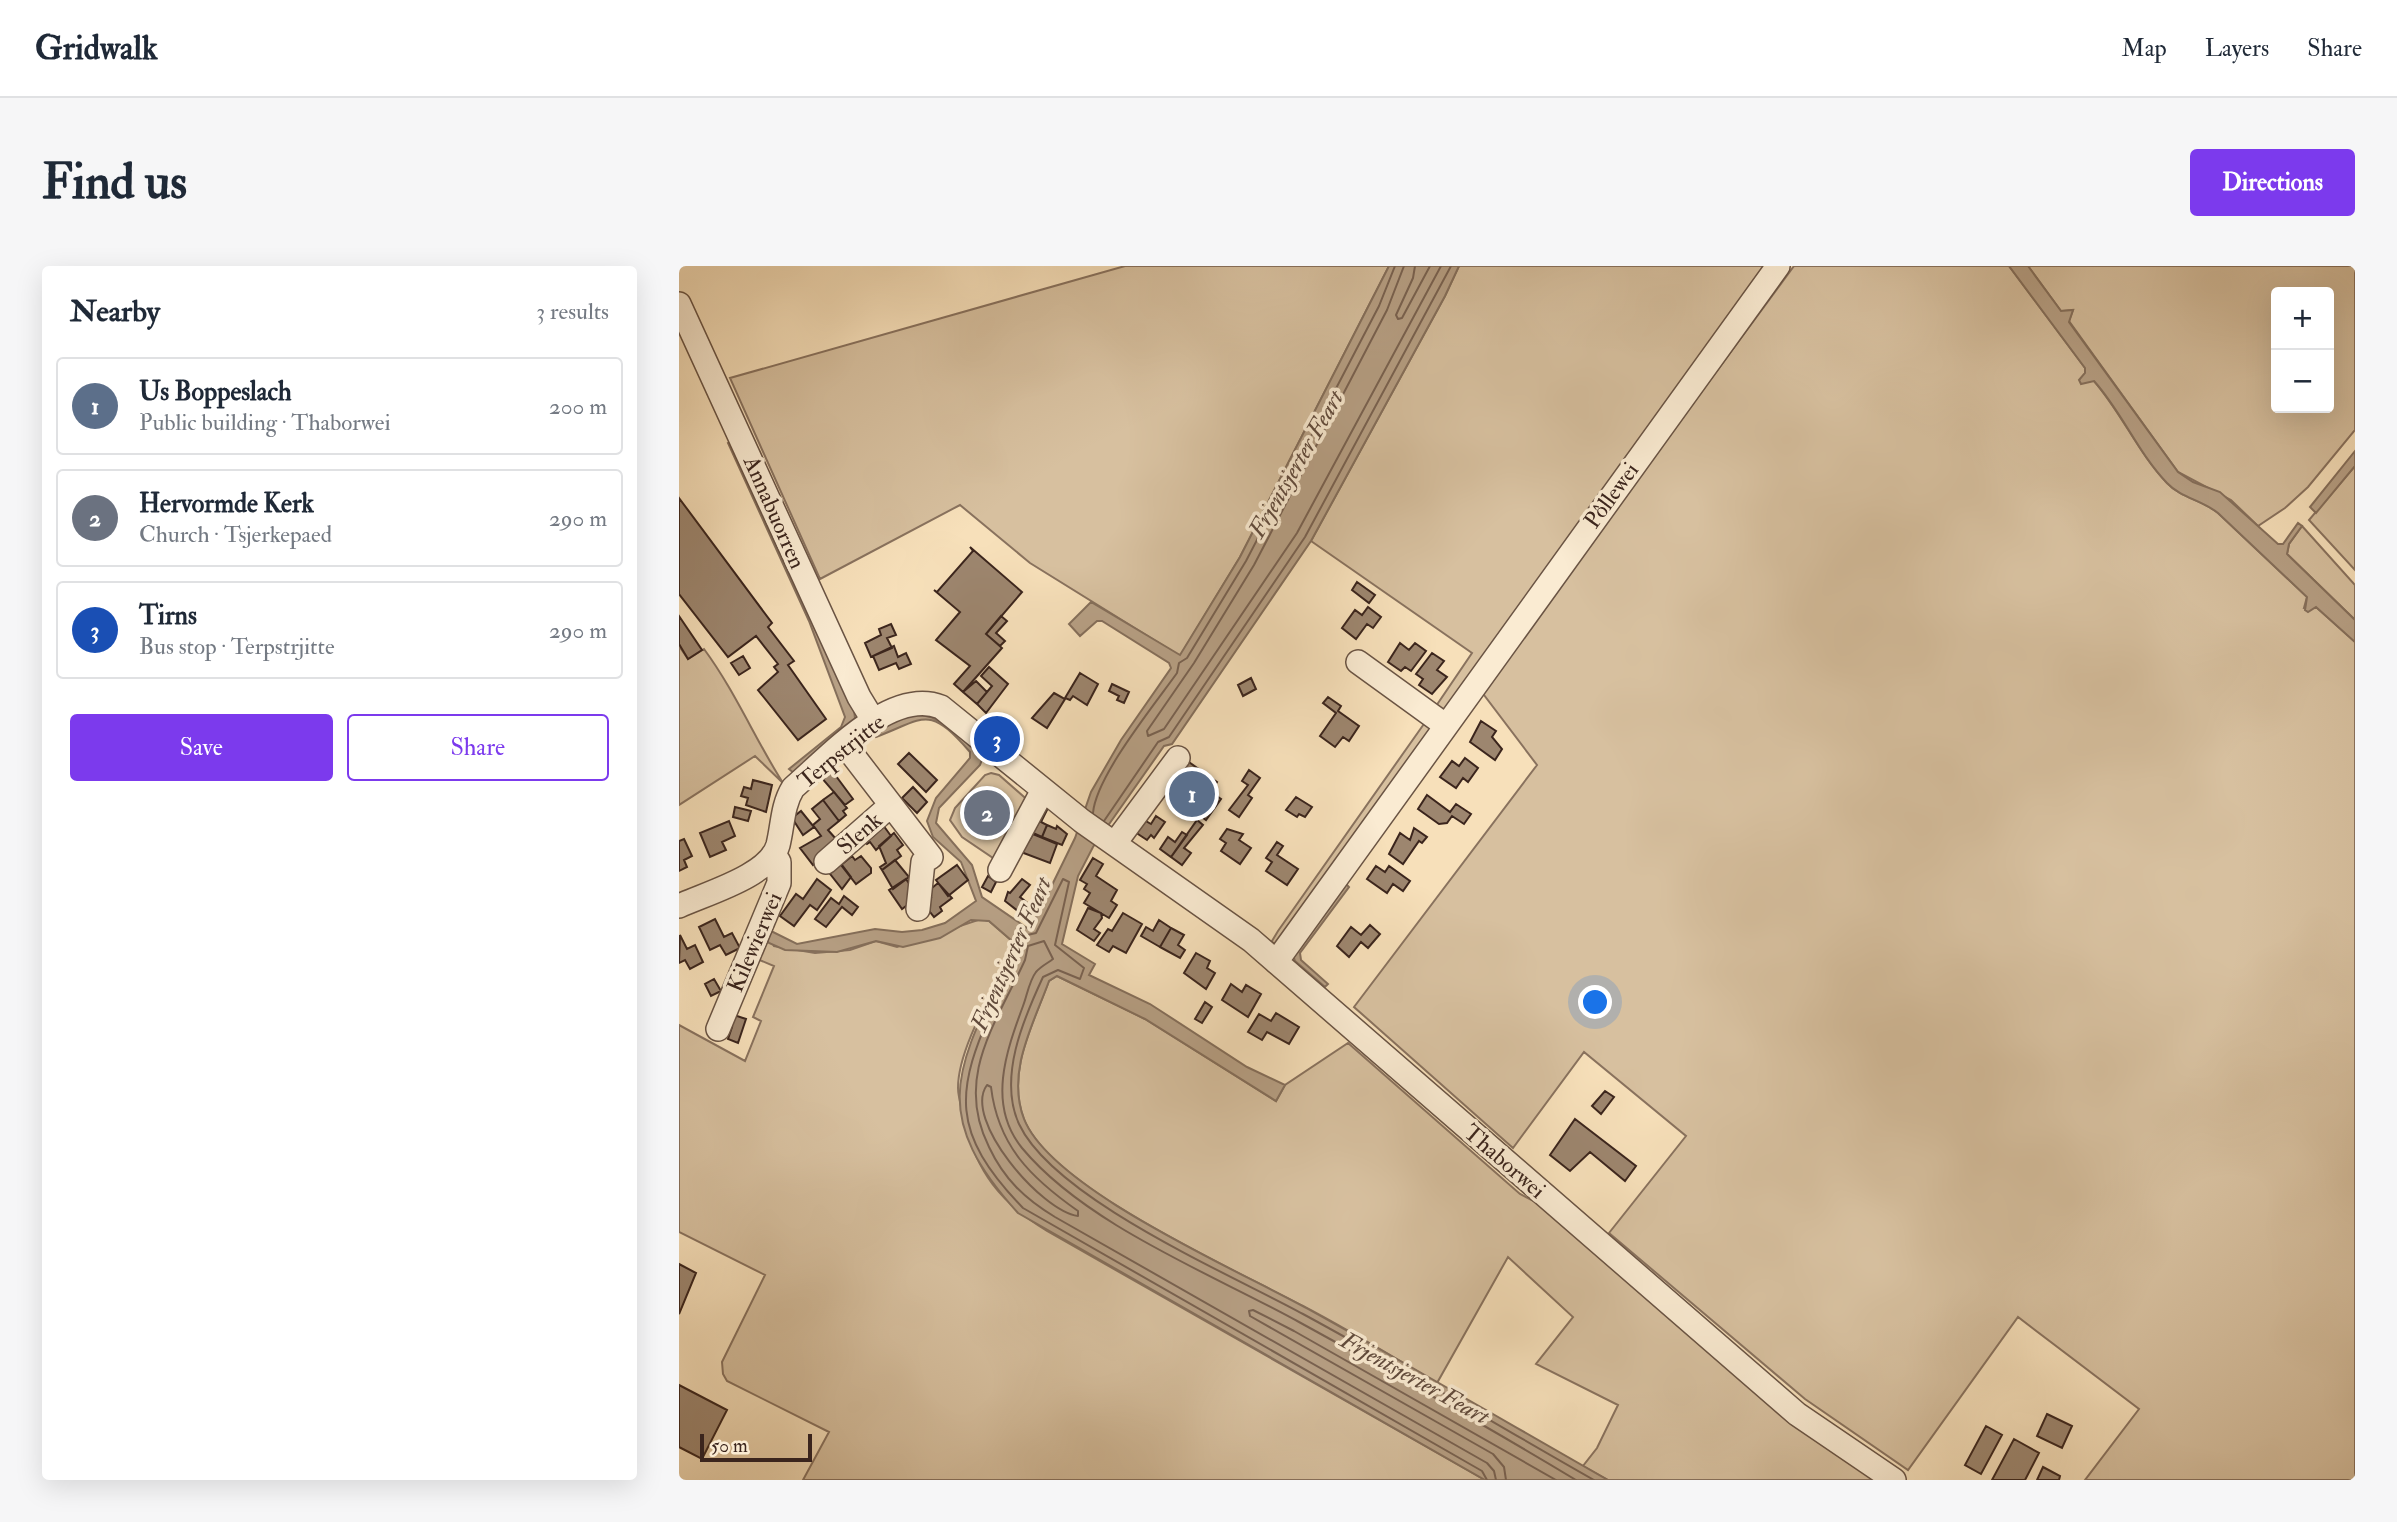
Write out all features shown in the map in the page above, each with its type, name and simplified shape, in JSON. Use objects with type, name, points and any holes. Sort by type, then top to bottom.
[{"type":"street","name":"Pôllewei","points":[[1276,962],[1778,266]]},
{"type":"street","name":"Annabuorren","points":[[679,304],[859,697],[873,720]]},
{"type":"street","points":[[1358,662],[1445,725]]},
{"type":"street","name":"Terpstrjitte","points":[[774,854],[786,799],[793,788],[873,720],[893,709],[921,702],[941,707],[1082,821]]},
{"type":"street","name":"Slenk","points":[[845,745],[931,857],[923,862],[918,909]]},
{"type":"street","points":[[1109,839],[1178,758]]},
{"type":"street","points":[[1000,870],[1043,790]]},
{"type":"street","name":"Slenk","points":[[826,862],[891,805]]},
{"type":"street","name":"Thaborwei","points":[[1082,821],[1276,962],[1797,1414],[1894,1480]]},
{"type":"street","points":[[679,906],[757,871],[774,854]]},
{"type":"street","name":"Kilewierwei","points":[[718,1029],[779,883],[779,862],[774,854]]},
{"type":"shaded area","points":[[1125,266],[1389,266],[1240,557],[1180,656],[1030,563],[960,505],[820,579],[730,378]]},
{"type":"shaded area","points":[[1459,266],[1767,266],[1443,720],[1432,712],[1472,653],[1311,541]]},
{"type":"shaded area","points":[[1794,266],[2009,266],[2085,368],[2088,381],[2094,381],[2104,393],[2167,483],[2218,513],[2307,597],[2304,608],[2316,607],[2355,642],[2355,1480],[2085,1480],[2139,1409],[2018,1317],[1908,1470],[1805,1399],[1609,1233],[1686,1136],[1584,1052],[1513,1148],[1354,1007],[1537,765],[1481,691]]},
{"type":"shaded area","points":[[2028,266],[2355,266],[2355,430],[2308,487],[2285,508],[2258,526],[2231,500],[2178,472],[2069,321],[2073,310],[2061,311]]},
{"type":"shaded area","points":[[2355,466],[2355,570],[2309,520]]},
{"type":"shaded area","points":[[2302,526],[2355,585],[2355,620],[2287,554],[2289,544]]},
{"type":"shaded area","points":[[679,646],[688,659],[704,649],[783,783],[755,756],[679,805]]},
{"type":"shaded area","points":[[1426,721],[1435,727],[1275,946],[1272,941],[1278,931]]},
{"type":"shaded area","points":[[985,775],[999,775],[1031,803],[999,862],[962,837],[950,820],[955,808]]},
{"type":"shaded area","points":[[981,919],[989,921],[1012,941],[1011,954],[970,1038],[960,1072],[958,1092],[976,1155],[983,1170],[1004,1197],[1047,1231],[1485,1480],[803,1480],[829,1432],[727,1381],[723,1374],[722,1362],[765,1275],[679,1232],[679,1025],[745,1061],[761,1021],[753,1017],[774,966],[750,956],[764,927],[774,946],[815,953],[850,950],[876,941],[897,947]]},
{"type":"shaded area","points":[[1057,976],[1145,1019],[1276,1101],[1285,1085],[1348,1043],[1520,1194],[1555,1212],[1879,1480],[1608,1480],[1583,1466],[1597,1448],[1618,1405],[1536,1364],[1573,1317],[1508,1257],[1437,1383],[1320,1315],[1192,1249],[1106,1199],[1070,1172],[1041,1145],[1024,1119],[1019,1101],[1020,1066],[1029,1032],[1049,981]]},
{"type":"water","name":"Frjentsjerter Feart","points":[[1389,266],[1459,266],[1311,541],[1172,744],[1164,746],[1093,847],[1078,876],[1062,944],[1095,964],[1089,975],[1150,1004],[1247,1067],[1285,1085],[1276,1101],[1145,1019],[1057,976],[1049,981],[1029,1032],[1020,1066],[1019,1101],[1024,1119],[1041,1146],[1071,1173],[1108,1200],[1196,1251],[1346,1330],[1608,1480],[1485,1480],[1018,1213],[989,1177],[970,1145],[961,1115],[960,1087],[966,1058],[977,1027],[1011,954],[1012,941],[989,921],[971,920],[940,938],[903,947],[876,941],[837,952],[785,950],[769,943],[765,937],[767,929],[797,944],[875,929],[902,932],[922,930],[945,923],[976,901],[961,862],[933,837],[927,821],[936,798],[970,758],[970,752],[945,727],[926,719],[876,737],[874,734],[890,722],[905,716],[919,715],[945,724],[983,757],[980,765],[939,808],[936,823],[972,865],[982,897],[1030,930],[1075,838],[1091,792],[1121,740],[1171,668],[1169,663],[1102,621],[1097,621],[1080,636],[1069,624],[1091,602],[1180,655],[1240,557]]},
{"type":"water","points":[[2009,266],[2028,266],[2061,311],[2073,310],[2069,322],[2178,472],[2193,482],[2220,492],[2278,544],[2283,544],[2298,523],[2302,526],[2289,544],[2287,554],[2355,620],[2355,642],[2316,607],[2308,612],[2305,610],[2307,597],[2218,513],[2167,483],[2147,459],[2094,381],[2081,384],[2079,380],[2085,373],[2085,368]]},
{"type":"water","points":[[732,441],[854,709],[855,719],[795,774],[789,769],[841,727],[845,717],[809,621],[728,443]]},
{"type":"water","points":[[2355,451],[2355,466],[2316,513],[2310,507]]},
{"type":"water","points":[[1345,883],[1349,887],[1300,953],[1301,960],[1328,984],[1325,987],[1295,961],[1293,955]]},
{"type":"building","points":[[679,498],[772,623],[768,627],[794,661],[788,665],[826,719],[798,740],[758,690],[778,672],[774,667],[778,664],[756,636],[728,657],[679,594]]},
{"type":"building","points":[[970,547],[1022,592],[986,634],[1002,648],[963,692],[954,684],[970,666],[936,640],[960,612],[934,590],[937,592],[973,551]]},
{"type":"building","points":[[1357,582],[1375,595],[1369,603],[1352,590]]},
{"type":"building","points":[[1368,607],[1381,617],[1373,628],[1367,624],[1356,639],[1342,628],[1355,610],[1362,615]]},
{"type":"building","points":[[679,616],[702,650],[688,659],[679,644]]},
{"type":"building","points":[[1001,616],[1007,621],[996,633],[1005,641],[1000,646],[986,634]]},
{"type":"building","points":[[891,624],[896,635],[887,638],[892,648],[871,657],[865,643],[881,635],[879,629]]},
{"type":"building","points":[[1400,643],[1409,650],[1415,643],[1426,651],[1411,671],[1405,667],[1401,671],[1388,662]]},
{"type":"building","points":[[894,646],[898,657],[906,653],[911,664],[899,669],[896,663],[879,670],[873,656]]},
{"type":"building","points":[[1432,653],[1444,661],[1437,670],[1447,677],[1432,694],[1419,685],[1423,679],[1416,674]]},
{"type":"building","points":[[743,656],[750,668],[739,675],[731,663]]},
{"type":"building","points":[[989,667],[1008,684],[986,713],[977,704],[992,686],[981,676]]},
{"type":"building","points":[[1080,673],[1098,684],[1087,705],[1073,696],[1070,700],[1065,698]]},
{"type":"building","points":[[1251,678],[1256,689],[1243,696],[1238,685]]},
{"type":"building","points":[[976,681],[987,692],[977,704],[963,692]]},
{"type":"building","points":[[1112,684],[1129,692],[1124,703],[1117,700],[1119,696],[1109,691]]},
{"type":"building","points":[[1054,693],[1065,699],[1047,728],[1032,718]]},
{"type":"building","points":[[1328,697],[1341,706],[1338,711],[1359,726],[1349,741],[1343,737],[1335,747],[1320,736],[1336,713],[1323,703]]},
{"type":"building","points":[[1481,721],[1496,731],[1492,737],[1502,749],[1495,760],[1470,742]]},
{"type":"building","points":[[909,753],[937,780],[926,792],[898,764]]},
{"type":"building","points":[[1465,758],[1478,768],[1468,782],[1463,778],[1456,788],[1440,777],[1452,761],[1459,766]]},
{"type":"building","points":[[1186,760],[1217,782],[1211,792],[1221,799],[1206,820],[1166,790]]},
{"type":"building","points":[[830,768],[853,799],[845,805],[820,776]]},
{"type":"building","points":[[1249,770],[1260,778],[1248,795],[1252,798],[1239,817],[1229,810],[1248,785],[1242,781]]},
{"type":"building","points":[[753,780],[772,785],[766,812],[746,805],[748,798],[741,796],[744,787],[751,789]]},
{"type":"building","points":[[913,787],[927,802],[917,813],[902,798]]},
{"type":"building","points":[[834,792],[847,808],[843,811],[846,815],[839,821],[823,800]]},
{"type":"building","points":[[1427,795],[1450,812],[1456,804],[1471,814],[1464,824],[1452,816],[1447,823],[1439,824],[1418,809]]},
{"type":"building","points":[[1296,797],[1312,807],[1305,817],[1299,814],[1297,817],[1286,810]]},
{"type":"building","points":[[1040,798],[1050,804],[1041,822],[1047,825],[1042,837],[1024,829]]},
{"type":"building","points":[[823,800],[839,821],[828,830],[836,839],[830,852],[813,865],[800,848],[821,836],[813,825],[820,819],[812,809]]},
{"type":"building","points":[[967,804],[999,804],[1006,809],[1006,817],[967,822]]},
{"type":"building","points":[[735,807],[751,811],[748,821],[733,817]]},
{"type":"building","points":[[801,811],[814,827],[803,835],[792,818]]},
{"type":"building","points":[[1156,816],[1165,822],[1154,838],[1151,835],[1147,840],[1135,832],[1144,820],[1151,824]]},
{"type":"building","points":[[1197,820],[1203,825],[1184,848],[1191,853],[1182,865],[1171,857]]},
{"type":"building","points":[[729,821],[735,836],[722,842],[726,850],[710,857],[700,833]]},
{"type":"building","points":[[883,825],[891,836],[876,850],[870,842],[867,844],[863,840]]},
{"type":"building","points":[[1047,825],[1056,829],[1057,826],[1067,834],[1062,845],[1042,837]]},
{"type":"building","points":[[1414,828],[1427,837],[1422,843],[1419,841],[1403,864],[1389,854],[1400,833],[1410,840]]},
{"type":"building","points":[[1227,829],[1243,834],[1239,840],[1251,848],[1240,864],[1221,851],[1226,843],[1220,839]]},
{"type":"building","points":[[1182,832],[1187,835],[1171,857],[1160,849],[1168,837],[1175,842]]},
{"type":"building","points":[[894,833],[903,845],[897,850],[901,856],[882,870],[880,867],[886,863],[879,846]]},
{"type":"building","points":[[1033,834],[1057,844],[1050,863],[1013,849],[1020,837],[1029,841]]},
{"type":"building","points":[[684,839],[692,856],[684,860],[687,867],[679,871],[679,841]]},
{"type":"building","points":[[1277,842],[1283,846],[1277,855],[1298,869],[1287,885],[1266,871],[1272,862],[1266,858]]},
{"type":"building","points":[[852,856],[855,860],[861,856],[871,868],[871,873],[856,884],[841,865]]},
{"type":"building","points":[[1093,858],[1103,864],[1096,876],[1117,890],[1111,901],[1117,905],[1109,918],[1084,903],[1090,893],[1084,889],[1087,884],[1080,880]]},
{"type":"building","points":[[895,860],[909,877],[893,889],[882,870]]},
{"type":"building","points":[[839,861],[851,877],[842,889],[827,870]]},
{"type":"building","points":[[957,865],[968,880],[948,896],[936,880]]},
{"type":"building","points":[[1376,866],[1385,872],[1389,866],[1410,881],[1403,891],[1393,884],[1387,893],[1367,879]]},
{"type":"building","points":[[988,876],[996,882],[991,892],[982,887]]},
{"type":"building","points":[[817,879],[831,890],[817,910],[810,905],[794,926],[780,916],[796,894],[803,899]]},
{"type":"building","points":[[906,879],[914,891],[914,900],[902,909],[889,890]]},
{"type":"building","points":[[1022,879],[1030,885],[1020,897],[1030,905],[1023,915],[1005,901],[1008,892]]},
{"type":"building","points":[[938,883],[952,898],[940,907],[942,911],[934,917],[923,903],[931,897],[927,892]]},
{"type":"building","points":[[844,896],[858,907],[852,915],[842,907],[826,927],[815,919],[831,898],[839,904]]},
{"type":"building","points":[[1088,908],[1101,913],[1102,918],[1094,929],[1100,933],[1094,941],[1077,930]]},
{"type":"building","points":[[1123,913],[1142,924],[1126,953],[1113,946],[1109,952],[1097,945],[1108,929],[1112,931]]},
{"type":"building","points":[[715,919],[724,937],[732,933],[740,948],[726,955],[720,945],[710,950],[699,927]]},
{"type":"building","points":[[1159,920],[1171,928],[1160,947],[1141,936],[1146,927],[1153,931]]},
{"type":"building","points":[[1370,925],[1380,934],[1368,948],[1361,942],[1349,957],[1337,946],[1351,927],[1361,935]]},
{"type":"building","points":[[1171,928],[1184,935],[1178,945],[1185,950],[1180,958],[1160,947]]},
{"type":"building","points":[[680,935],[687,949],[695,945],[703,962],[690,969],[685,960],[679,963]]},
{"type":"building","points":[[1196,953],[1210,961],[1207,968],[1215,973],[1206,989],[1184,973]]},
{"type":"building","points":[[714,979],[721,991],[711,996],[705,984]]},
{"type":"building","points":[[1231,984],[1242,992],[1246,985],[1261,994],[1248,1017],[1222,1000]]},
{"type":"building","points":[[1205,1002],[1212,1007],[1202,1023],[1195,1019]]},
{"type":"building","points":[[1276,1013],[1299,1027],[1289,1044],[1267,1032],[1262,1040],[1248,1032],[1259,1014],[1271,1021]]},
{"type":"building","points":[[731,1014],[746,1019],[738,1043],[728,1039],[732,1027],[726,1025]]},
{"type":"building","points":[[1605,1091],[1614,1097],[1601,1114],[1592,1106]]},
{"type":"building","points":[[1575,1119],[1636,1166],[1625,1181],[1590,1152],[1570,1171],[1550,1155]]},
{"type":"building","points":[[679,1264],[696,1273],[679,1314]]},
{"type":"building","points":[[679,1385],[727,1410],[702,1459],[679,1447]]},
{"type":"building","points":[[2047,1414],[2072,1426],[2062,1448],[2037,1436]]},
{"type":"building","points":[[1986,1426],[2002,1435],[1981,1474],[1965,1465]]},
{"type":"building","points":[[2014,1439],[2039,1453],[2025,1480],[1992,1480]]},
{"type":"building","points":[[2043,1467],[2060,1476],[2059,1480],[2037,1480]]},
{"type":"place","name":"Tirns","points":[[997,739]]},
{"type":"place","name":"Us Boppeslach","points":[[1192,794]]},
{"type":"place","name":"Hervormde Kerk","points":[[987,813]]}]
